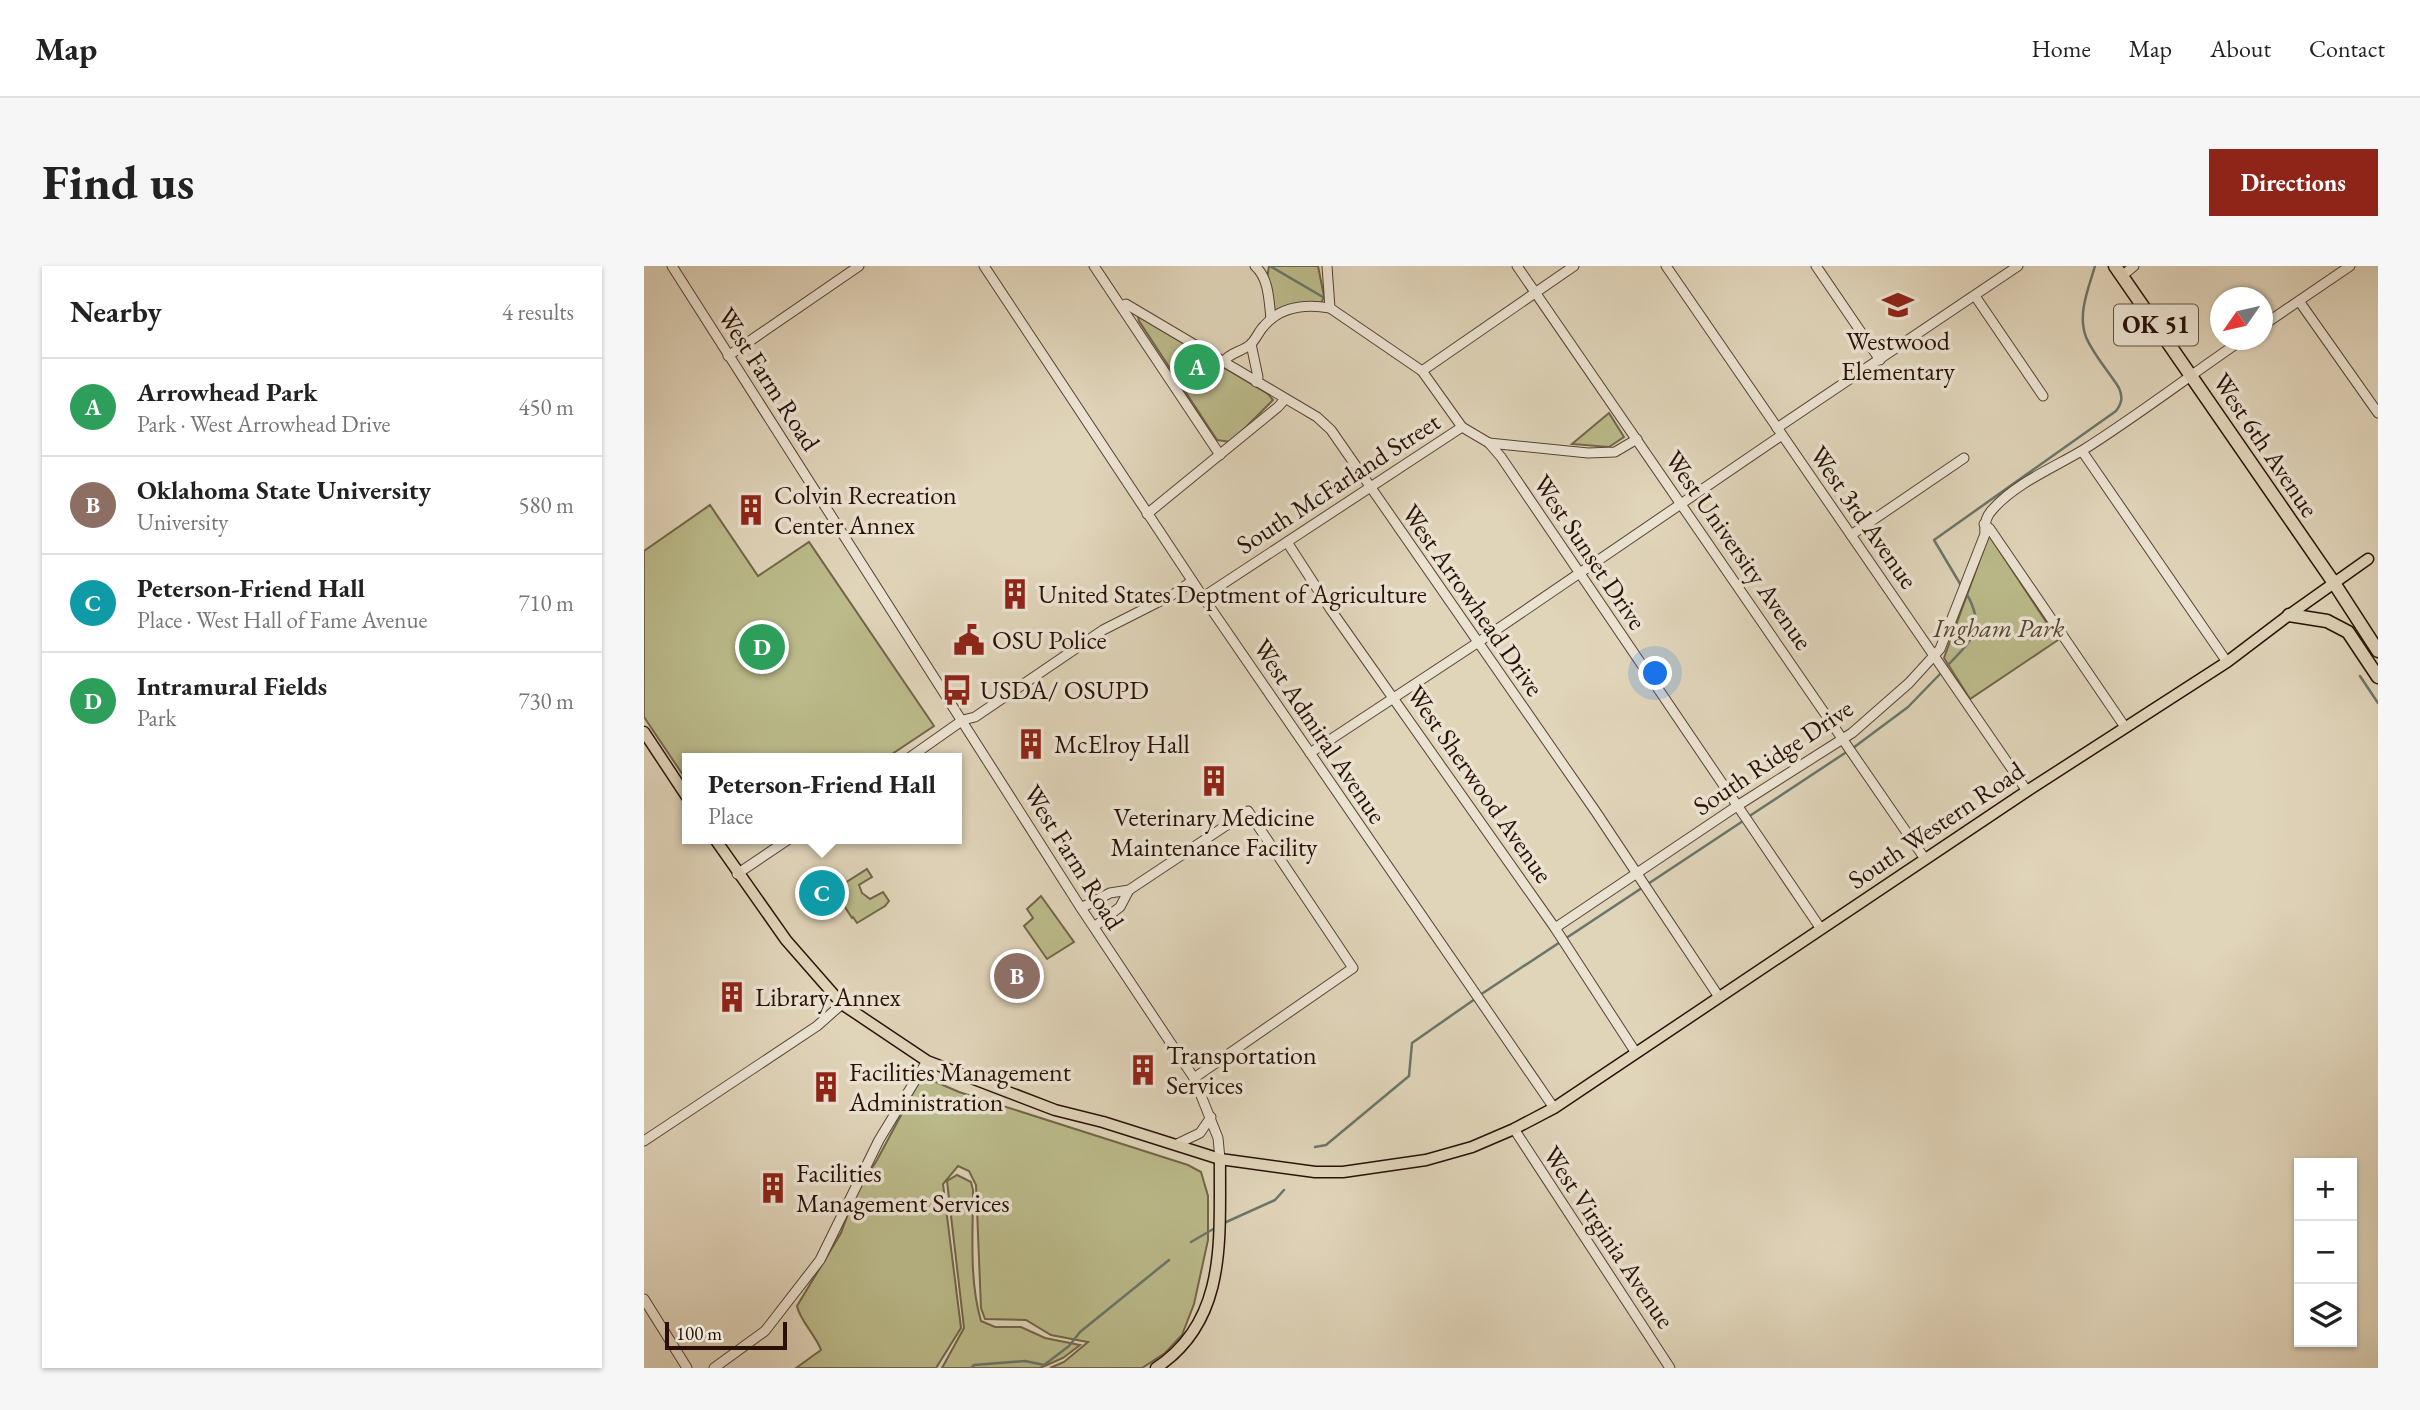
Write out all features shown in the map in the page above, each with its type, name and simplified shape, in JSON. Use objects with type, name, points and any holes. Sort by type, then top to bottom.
[{"type":"highway","name":"West 6th Avenue","points":[[2118,271],[2378,651]]},
{"type":"highway","points":[[2289,615],[2327,621],[2347,632],[2378,677]]},
{"type":"main road","name":"South Western Road","points":[[718,844],[792,948],[842,1004],[927,1061],[1055,1110],[1177,1144],[1220,1159],[1315,1172],[1343,1172],[1426,1160],[1472,1147],[1554,1108],[2027,791],[2227,662],[2368,559]]},
{"type":"main road","points":[[644,732],[682,789]]},
{"type":"main road","points":[[1156,1368],[1171,1358],[1190,1337],[1207,1306],[1215,1281],[1220,1159]]},
{"type":"street","name":"West Farm Road","points":[[673,266],[1081,908],[1194,1078],[1218,1138],[1220,1159]]},
{"type":"street","points":[[728,356],[859,266]]},
{"type":"street","points":[[1094,266],[1220,455]]},
{"type":"street","points":[[1223,362],[1251,344],[1271,318],[1287,309],[1313,305],[1330,308],[1327,266]]},
{"type":"street","name":"West University Avenue","points":[[1517,266],[1925,859]]},
{"type":"street","points":[[1422,372],[1574,266]]},
{"type":"street","name":"West 3rd Avenue","points":[[1666,266],[2027,791]]},
{"type":"street","points":[[1816,266],[1880,360]]},
{"type":"street","points":[[1310,753],[1579,574],[1880,360],[2018,266]]},
{"type":"street","points":[[2118,271],[2134,266]]},
{"type":"street","points":[[2273,319],[2350,266]]},
{"type":"street","name":"West Admiral Avenue","points":[[987,267],[1192,581],[1554,1108]]},
{"type":"street","points":[[1260,268],[1265,279],[1271,318]]},
{"type":"street","points":[[1975,296],[2043,396]]},
{"type":"street","points":[[2299,301],[2378,413]]},
{"type":"street","name":"West Arrowhead Drive","points":[[1121,306],[1126,304],[1317,417],[1331,430],[1719,997]]},
{"type":"street","name":"West Sunset Drive","points":[[1330,308],[1422,372],[1462,427],[1489,443],[1821,929]]},
{"type":"street","points":[[1251,344],[1258,377],[1256,382]]},
{"type":"street","name":"South Ridge Drive","points":[[1560,936],[1636,873],[1737,806],[1845,742],[1936,657],[1985,534],[1984,524],[1992,510],[2020,487],[2131,418],[2227,350]]},
{"type":"street","points":[[1147,513],[1285,399]]},
{"type":"street","name":"South McFarland Street","points":[[1203,597],[1462,427]]},
{"type":"street","points":[[1489,443],[1588,453],[1615,452],[1637,439]]},
{"type":"street","points":[[2082,450],[2227,662]]},
{"type":"street","points":[[1851,535],[1964,458]]},
{"type":"street","points":[[1984,524],[2125,727]]},
{"type":"street","name":"West Sherwood Avenue","points":[[1287,542],[1560,936],[1636,1053]]},
{"type":"street","name":"South Western Road","points":[[2368,559],[2378,552]]},
{"type":"street","points":[[915,753],[963,720],[975,717],[1103,631],[1174,594],[1192,581]]},
{"type":"street","points":[[1081,908],[1110,893],[1129,890],[1248,811],[1353,968],[1194,1078]]},
{"type":"street","points":[[737,874],[782,844]]},
{"type":"street","points":[[1094,927],[1120,907],[1129,890]]},
{"type":"street","points":[[644,1141],[817,1026],[842,1004]]},
{"type":"street","points":[[714,1368],[765,1331],[820,1260],[879,1140],[927,1061]]},
{"type":"street","points":[[1177,1144],[1200,1133],[1211,1117]]},
{"type":"street","name":"West Virginia Avenue","points":[[1514,1129],[1670,1368]]},
{"type":"street","points":[[644,1298],[687,1368]]},
{"type":"green space","points":[[1269,266],[1318,266],[1324,296],[1321,304],[1275,313],[1267,279]]},
{"type":"green space","points":[[1138,316],[1268,394],[1273,400],[1231,442],[1217,440]]},
{"type":"green space","points":[[1609,413],[1624,437],[1609,447],[1572,444]]},
{"type":"green space","points":[[710,505],[758,576],[809,542],[934,726],[894,753],[682,753],[682,774],[644,717],[644,551]]},
{"type":"green space","name":"Ingham Park","points":[[1989,535],[2058,640],[1970,699],[1944,658]]},
{"type":"green space","points":[[867,869],[872,877],[859,885],[862,893],[870,899],[883,892],[889,901],[857,923],[834,890]]},
{"type":"green space","points":[[1041,896],[1074,942],[1047,959],[1024,926],[1033,918],[1027,909]]},
{"type":"green space","points":[[922,1076],[959,1092],[1188,1165],[1201,1172],[1208,1196],[1208,1240],[1194,1304],[1182,1335],[1165,1353],[1142,1368],[1050,1368],[1064,1362],[1088,1342],[1051,1335],[1026,1320],[985,1319],[981,1308],[976,1185],[969,1171],[958,1166],[943,1184],[961,1328],[936,1368],[796,1368],[821,1350],[797,1306],[841,1233],[855,1195]]},
{"type":"green space","points":[[957,1175],[971,1182],[973,1190],[973,1273],[981,1321],[995,1327],[1021,1327],[1045,1338],[1080,1345],[1063,1358],[1040,1368],[942,1368],[964,1328],[947,1181]]},
{"type":"waterway","points":[[1270,266],[1328,300]]},
{"type":"waterway","points":[[1962,587],[1934,540],[2116,411],[2120,405],[2119,388],[2093,350],[2084,328],[2085,301],[2095,266]]},
{"type":"waterway","points":[[1945,668],[1973,635],[1975,616],[1966,593]]},
{"type":"waterway","points":[[1853,748],[1908,707],[1941,673]]},
{"type":"waterway","points":[[2360,676],[2378,703]]},
{"type":"waterway","points":[[1748,817],[1848,751]]},
{"type":"waterway","points":[[1480,995],[1743,821]]},
{"type":"waterway","points":[[1315,1147],[1326,1145],[1409,1076],[1412,1043],[1475,999]]},
{"type":"waterway","points":[[1224,1223],[1275,1200],[1284,1190]]},
{"type":"waterway","points":[[1191,1242],[1215,1228]]},
{"type":"waterway","points":[[971,1368],[974,1365],[1025,1361],[1044,1365],[1069,1346],[1080,1332],[1169,1260]]},
{"type":"place","name":"Westwood Elementary","points":[[1898,305]]},
{"type":"place","name":"Arrowhead Park","points":[[1197,367]]},
{"type":"place","name":"Colvin Recreation Center Annex","points":[[751,510]]},
{"type":"place","name":"United States Deptment of Agriculture","points":[[1015,594]]},
{"type":"place","name":"OSU Police","points":[[969,640]]},
{"type":"place","name":"Intramural Fields","points":[[762,647]]},
{"type":"place","name":"USDA/ OSUPD","points":[[957,690]]},
{"type":"place","name":"McElroy Hall","points":[[1031,744]]},
{"type":"place","name":"Veterinary Medicine Maintenance Facility","points":[[1214,781]]},
{"type":"place","name":"Peterson-Friend Hall","points":[[822,893]]},
{"type":"place","name":"Oklahoma State University","points":[[1017,976]]},
{"type":"place","name":"Library Annex","points":[[732,997]]},
{"type":"place","name":"Transportation Services","points":[[1143,1070]]},
{"type":"place","name":"Facilities Management Administration","points":[[826,1087]]},
{"type":"place","name":"Facilities Management Services","points":[[773,1188]]}]
